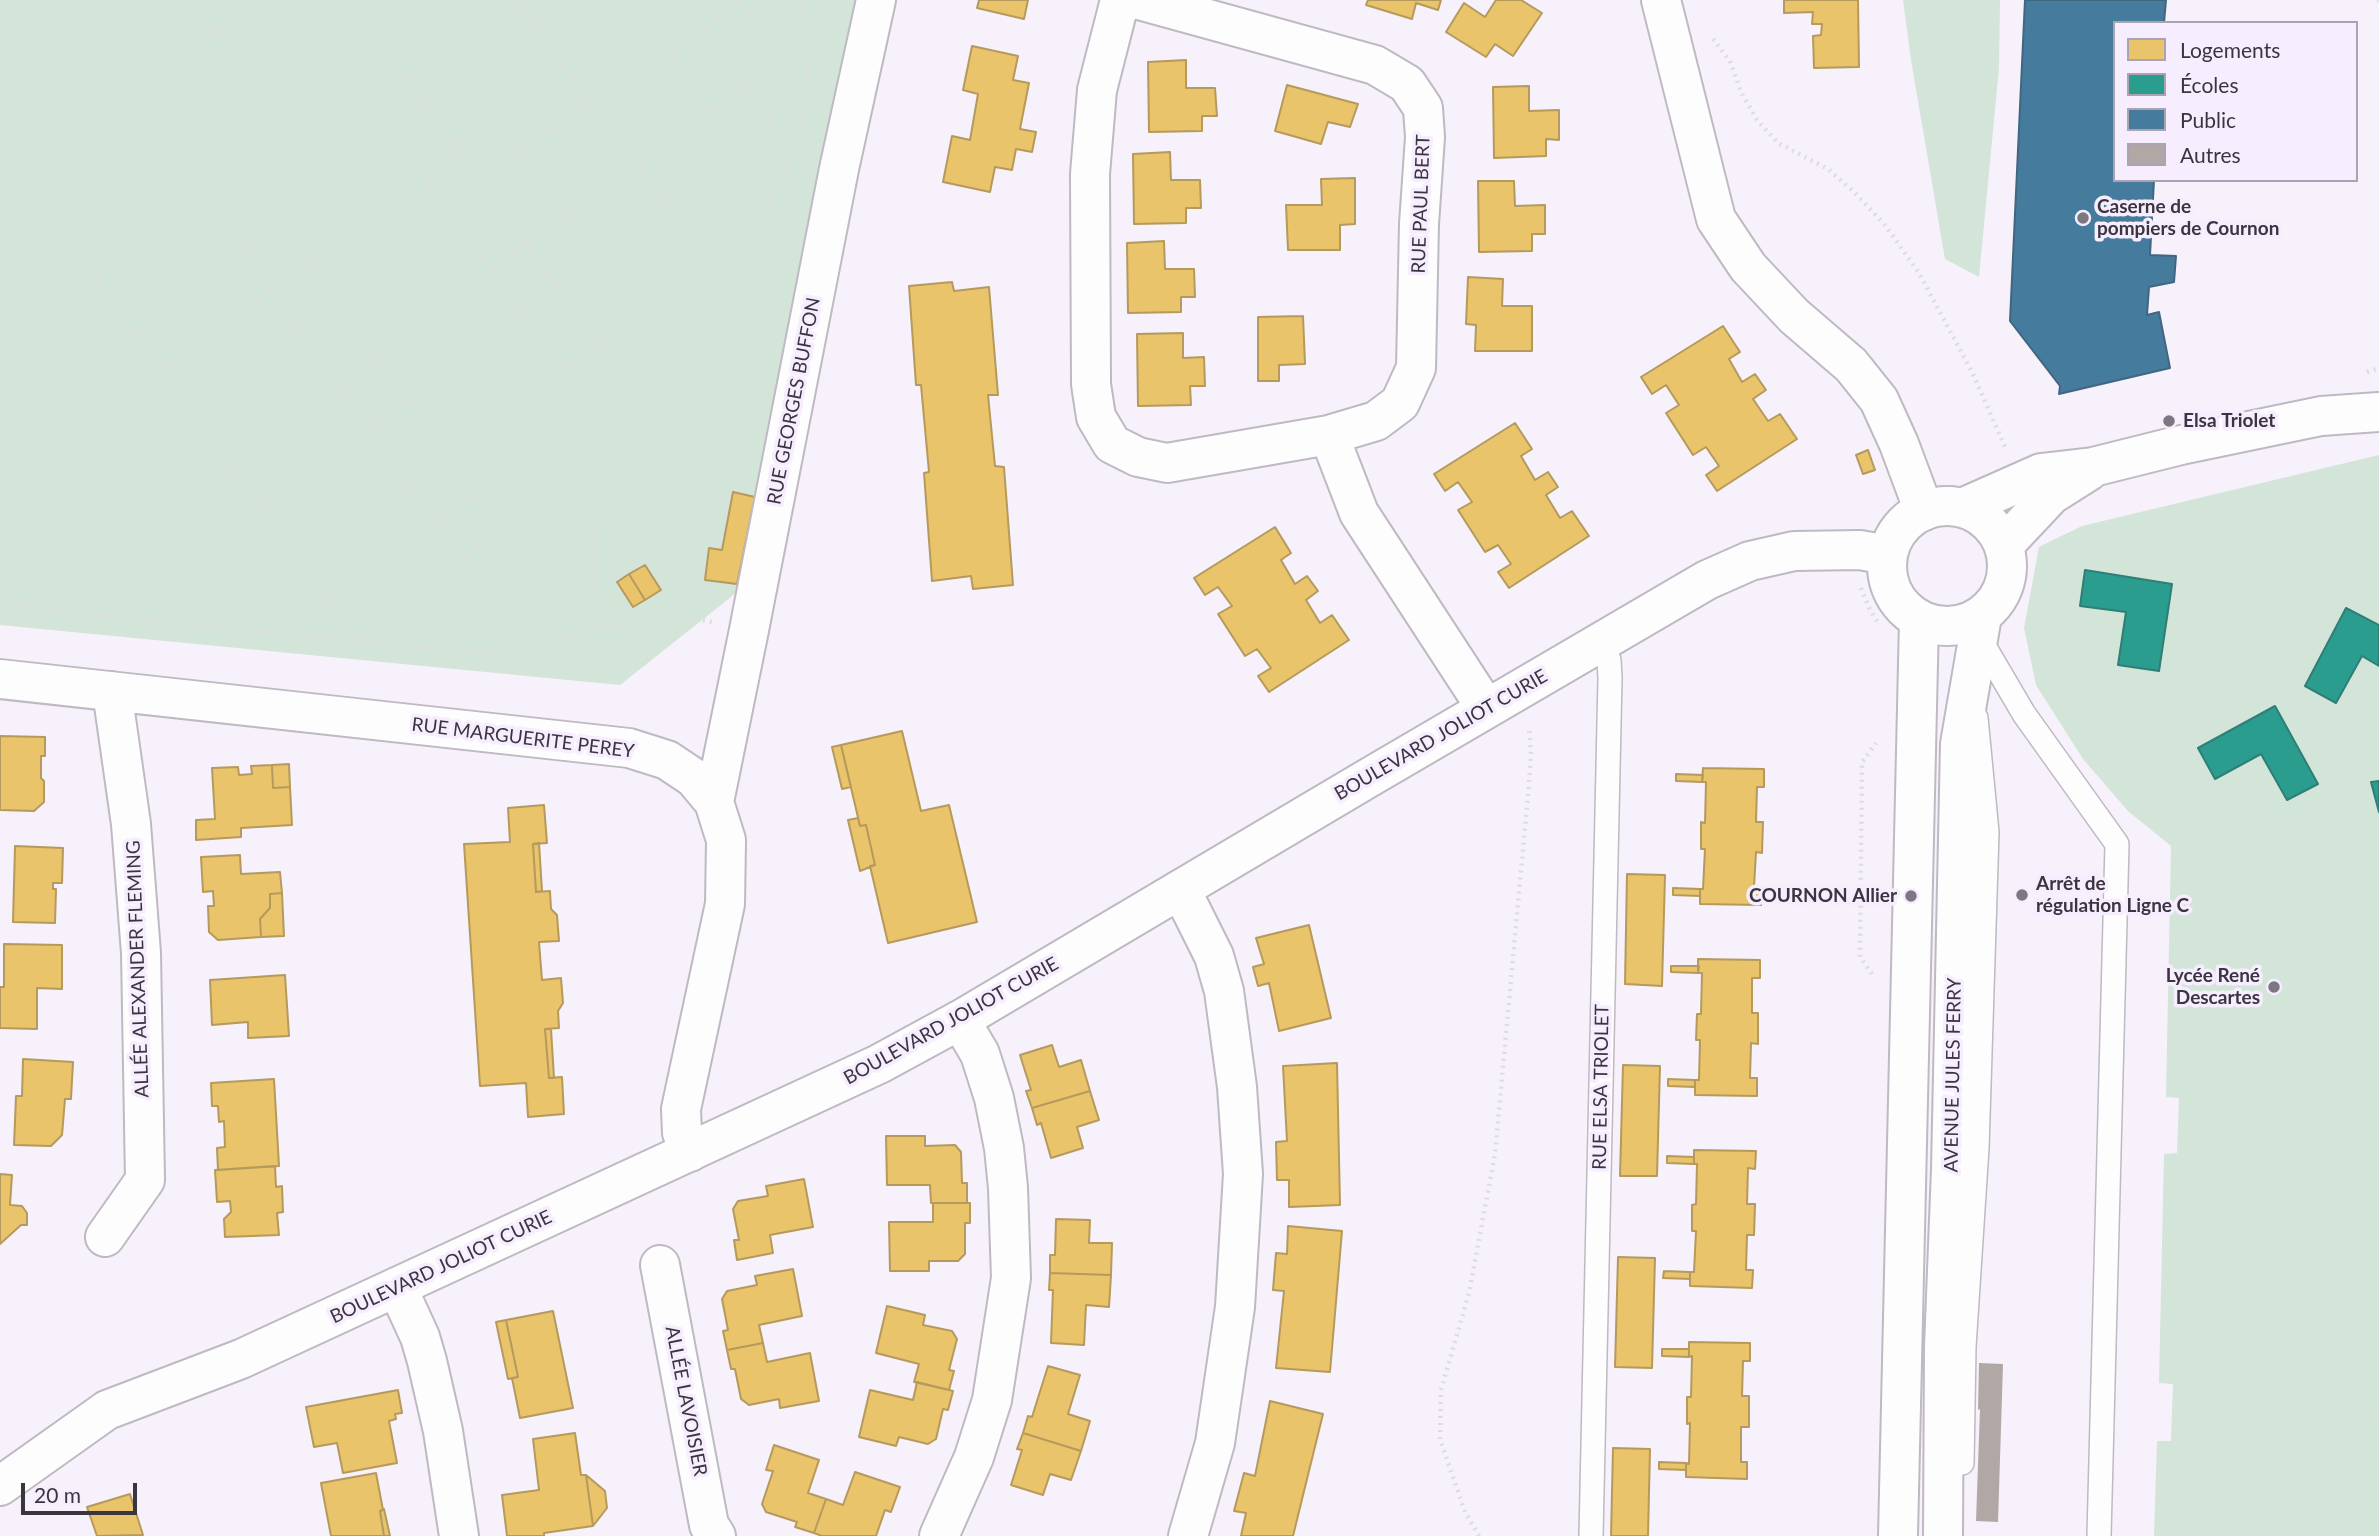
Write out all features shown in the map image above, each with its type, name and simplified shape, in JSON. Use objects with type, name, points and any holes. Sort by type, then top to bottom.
[{"type":"street","name":"RUE GEORGES BUFFON","points":[[713,802],[839,169],[876,0]]},
{"type":"street","name":"RUE PAUL BERT","points":[[1120,0],[1097,90],[1090,174],[1090,371],[1096,417],[1112,444],[1138,457],[1167,463],[1329,435],[1376,421],[1400,403],[1416,368],[1419,224],[1425,137],[1423,108],[1408,84],[1375,65],[1139,0]]},
{"type":"street","points":[[1662,4],[1716,219],[1748,267],[1794,316],[1851,365],[1879,400],[1924,511]]},
{"type":"street","points":[[1962,508],[2041,473],[2093,467],[2321,416],[2379,396]]},
{"type":"street","points":[[2321,416],[2379,412]]},
{"type":"street","points":[[1329,435],[1359,513],[1486,708]]},
{"type":"street","points":[[2004,545],[2051,495],[2093,467]]},
{"type":"street","points":[[1939,507],[1962,508],[1979,515],[1994,528],[2004,545],[2007,560],[2004,584],[1981,627],[1966,624],[1934,625],[1919,620],[1908,613],[1892,593],[1888,581],[1887,555],[1902,526],[1915,514],[1924,511],[1939,507]]},
{"type":"street","name":"BOULEVARD JOLIOT CURIE","points":[[0,1486],[107,1410],[241,1359],[879,1064],[960,1020],[1707,580],[1750,561],[1794,551],[1860,550],[1887,555]]},
{"type":"street","points":[[1898,1536],[1919,620]]},
{"type":"street","name":"AVENUE JULES FERRY","points":[[1943,1536],[1944,1347],[1951,1169],[1960,744],[1981,627]]},
{"type":"street","name":"RUE MARGUERITE PEREY","points":[[0,679],[629,748],[667,760],[694,778],[713,802],[726,840],[725,904],[681,1109],[682,1133],[690,1153]]},
{"type":"street","name":"ALLÉE ALEXANDER FLEMING","points":[[105,1237],[145,1180],[141,953],[131,824],[112,691]]},
{"type":"street","points":[[1178,891],[1190,908],[1214,956],[1224,991],[1237,1087],[1243,1174],[1235,1307],[1217,1429],[1188,1536]]},
{"type":"street","points":[[939,1536],[974,1457],[992,1400],[1011,1278],[1006,1162],[994,1098],[980,1054],[960,1020]]},
{"type":"street","name":"ALLÉE LAVOISIER","points":[[660,1265],[709,1525],[716,1536]]},
{"type":"street","points":[[397,1287],[428,1361],[443,1431],[458,1536]]},
{"type":"lane","points":[[1981,627],[2024,714],[2117,844],[2099,1536]]},
{"type":"lane","name":"RUE ELSA TRIOLET","points":[[1591,1536],[1609,678],[1609,660],[1602,640]]},
{"type":"lane","points":[[1961,1536],[1964,1347],[1977,1148],[1987,832],[1972,683]]},
{"type":"path","points":[[0,186],[257,0]]},
{"type":"path","points":[[464,0],[388,55],[598,344]]},
{"type":"path","points":[[537,28],[579,0]]},
{"type":"path","points":[[504,412],[729,250],[772,201],[798,142],[809,71],[802,0]]},
{"type":"path","points":[[597,109],[742,1],[777,51],[806,44]]},
{"type":"path","points":[[406,81],[518,2],[710,263]]},
{"type":"path","points":[[1662,4],[1709,34],[1730,61],[1741,92],[1757,120],[1778,143],[1828,169],[1885,225],[1919,273],[1973,374],[2021,483]]},
{"type":"path","points":[[215,30],[594,531],[596,629]]},
{"type":"path","points":[[704,30],[793,152]]},
{"type":"path","points":[[669,55],[710,113]]},
{"type":"path","points":[[452,144],[564,64]]},
{"type":"path","points":[[491,270],[769,71]]},
{"type":"path","points":[[477,178],[591,101]]},
{"type":"path","points":[[425,106],[392,133],[563,369]]},
{"type":"path","points":[[520,310],[773,124]]},
{"type":"path","points":[[552,127],[599,192]]},
{"type":"path","points":[[519,150],[565,217]]},
{"type":"path","points":[[736,152],[772,201]]},
{"type":"path","points":[[426,181],[460,154]]},
{"type":"path","points":[[0,349],[204,196],[465,558]]},
{"type":"path","points":[[136,335],[282,224],[410,400],[502,530],[356,641]]},
{"type":"path","points":[[161,371],[309,261]]},
{"type":"path","points":[[94,278],[356,641]]},
{"type":"path","points":[[187,407],[336,298]]},
{"type":"path","points":[[128,544],[380,360]]},
{"type":"path","points":[[0,369],[184,623]]},
{"type":"path","points":[[157,585],[410,400]]},
{"type":"path","points":[[222,627],[451,458]]},
{"type":"path","points":[[329,604],[477,495]]},
{"type":"path","points":[[0,597],[39,609],[498,656],[596,629],[643,623],[667,613],[749,630]]},
{"type":"path","points":[[1479,1536],[1465,1512],[1440,1439],[1441,1390],[1469,1293],[1495,1154],[1529,784],[1531,719]]},
{"type":"path","points":[[2324,1128],[2379,1132]]},
{"type":"path","points":[[2318,1416],[2379,1419]]},
{"type":"green space","points":[[0,0],[859,0],[741,589],[620,685],[0,625]]},
{"type":"green space","points":[[1903,0],[2000,0],[1999,68],[1979,277],[1945,259]]},
{"type":"green space","name":"Lycée René Descartes","points":[[2379,455],[2379,781],[2371,783],[2379,812],[2379,1536],[2154,1536],[2157,1441],[2171,1441],[2173,1384],[2159,1383],[2164,1154],[2177,1153],[2179,1098],[2166,1097],[2171,846],[2128,811],[2083,759],[2036,685],[2024,628],[2039,547],[2082,526]]},
{"type":"building: Logements","points":[[979,0],[1028,0],[1024,19],[977,8]]},
{"type":"building: Logements","points":[[1368,0],[1441,0],[1438,10],[1416,3],[1412,19],[1366,5]]},
{"type":"building: Logements","points":[[1496,0],[1521,0],[1542,13],[1513,56],[1495,44],[1486,57],[1446,32],[1464,3],[1485,17]]},
{"type":"building: Logements","points":[[1784,0],[1858,0],[1859,67],[1814,68],[1813,36],[1821,35],[1822,24],[1812,24],[1813,12],[1784,13]]},
{"type":"building: Logements","points":[[972,46],[1018,56],[1013,80],[1029,83],[1020,129],[1036,132],[1032,152],[1016,149],[1012,170],[995,167],[990,192],[943,182],[952,136],[970,140],[978,94],[963,90]]},
{"type":"building: Logements","points":[[1186,60],[1186,88],[1215,88],[1217,116],[1202,116],[1202,131],[1149,132],[1148,62]]},
{"type":"building: Logements","points":[[1287,85],[1358,104],[1350,127],[1328,122],[1321,144],[1275,131]]},
{"type":"building: Logements","points":[[1529,86],[1529,111],[1559,110],[1559,140],[1546,139],[1546,156],[1494,158],[1493,87]]},
{"type":"building: Logements","points":[[1170,152],[1171,180],[1200,180],[1201,208],[1186,208],[1186,223],[1134,224],[1133,154]]},
{"type":"building: Logements","points":[[1355,178],[1355,224],[1340,225],[1340,250],[1288,250],[1286,205],[1322,205],[1321,179]]},
{"type":"building: Logements","points":[[1478,181],[1514,181],[1515,206],[1545,205],[1545,234],[1532,234],[1532,251],[1479,252]]},
{"type":"building: Logements","points":[[1164,241],[1165,269],[1194,269],[1195,297],[1181,297],[1181,312],[1128,313],[1127,243]]},
{"type":"building: Logements","points":[[1468,277],[1503,279],[1502,306],[1532,306],[1532,351],[1475,351],[1476,325],[1466,324]]},
{"type":"building: Logements","points":[[952,282],[954,291],[989,287],[998,395],[988,395],[995,466],[1004,467],[1013,585],[973,589],[971,576],[932,581],[924,473],[929,472],[921,385],[916,385],[909,286]]},
{"type":"building: Logements","points":[[1303,316],[1305,364],[1279,365],[1279,381],[1258,381],[1258,317]]},
{"type":"building: Logements","points":[[1723,326],[1740,352],[1729,359],[1742,382],[1755,374],[1766,390],[1753,399],[1768,421],[1780,414],[1797,439],[1717,491],[1706,475],[1719,466],[1706,447],[1693,455],[1666,413],[1679,405],[1666,385],[1652,394],[1641,377]]},
{"type":"building: Logements","points":[[1183,333],[1183,358],[1204,357],[1205,386],[1190,386],[1191,405],[1138,406],[1137,334]]},
{"type":"building: Logements","points":[[1515,423],[1532,449],[1521,456],[1535,480],[1548,472],[1558,487],[1546,495],[1560,518],[1572,511],[1589,536],[1509,588],[1498,572],[1511,564],[1498,545],[1485,552],[1458,510],[1472,502],[1458,482],[1445,491],[1434,474]]},
{"type":"building: Logements","points":[[1868,450],[1875,470],[1863,474],[1856,455]]},
{"type":"building: Logements","points":[[733,492],[755,497],[737,584],[705,580],[709,548],[722,550]]},
{"type":"building: Logements","points":[[1275,527],[1291,553],[1281,560],[1295,584],[1307,576],[1318,591],[1306,600],[1320,623],[1332,615],[1349,640],[1269,692],[1258,676],[1271,668],[1257,649],[1245,656],[1218,614],[1232,606],[1218,587],[1205,595],[1194,578]]},
{"type":"building: Logements","points":[[645,565],[661,590],[645,600],[629,574]]},
{"type":"building: Logements","points":[[629,574],[645,600],[633,607],[617,582]]},
{"type":"building: Logements","points":[[902,731],[921,811],[949,805],[977,922],[888,943],[870,866],[875,865],[866,825],[860,826],[841,745]]},
{"type":"building: Logements","points":[[0,736],[45,737],[45,756],[41,756],[44,802],[34,811],[0,810]]},
{"type":"building: Logements","points":[[841,745],[851,787],[842,789],[832,747]]},
{"type":"building: Logements","points":[[289,764],[290,787],[273,788],[272,765]]},
{"type":"building: Logements","points":[[272,765],[273,788],[290,787],[292,825],[241,828],[241,837],[196,840],[196,820],[215,819],[212,768],[238,767],[239,775],[252,774],[251,766]]},
{"type":"building: Logements","points":[[1703,768],[1764,769],[1764,787],[1757,787],[1756,822],[1763,822],[1762,853],[1756,852],[1754,887],[1762,887],[1761,905],[1700,904],[1705,849],[1701,849],[1701,822],[1705,823],[1706,782],[1702,782]]},
{"type":"building: Logements","points":[[1676,774],[1703,775],[1702,782],[1676,781]]},
{"type":"building: Logements","points":[[544,805],[547,843],[533,844],[536,892],[550,891],[551,909],[557,915],[559,941],[539,942],[542,980],[561,978],[563,1003],[558,1011],[559,1028],[545,1029],[549,1078],[562,1077],[564,1114],[528,1117],[526,1083],[480,1086],[464,844],[510,842],[508,808]]},
{"type":"building: Logements","points":[[858,818],[860,826],[866,825],[875,865],[860,871],[848,820]]},
{"type":"building: Logements","points":[[539,843],[542,891],[536,892],[533,844]]},
{"type":"building: Logements","points":[[15,846],[63,848],[62,883],[53,883],[53,889],[56,889],[55,923],[13,922]]},
{"type":"building: Logements","points":[[240,855],[241,874],[280,872],[282,893],[270,894],[270,908],[260,919],[261,937],[218,940],[209,932],[208,906],[214,906],[213,891],[203,892],[201,857]]},
{"type":"building: Logements","points":[[1627,874],[1665,875],[1662,986],[1625,984]]},
{"type":"building: Logements","points":[[1673,888],[1700,889],[1700,896],[1673,895]]},
{"type":"building: Logements","points":[[282,893],[284,936],[261,937],[260,919],[270,908],[270,894]]},
{"type":"building: Logements","points":[[1309,925],[1331,1018],[1279,1031],[1269,983],[1258,986],[1253,967],[1264,964],[1256,938]]},
{"type":"building: Logements","points":[[4,944],[62,945],[62,989],[37,988],[37,1029],[0,1028]]},
{"type":"building: Logements","points":[[1698,959],[1760,960],[1760,978],[1752,978],[1752,1013],[1758,1013],[1758,1044],[1751,1043],[1750,1078],[1757,1078],[1757,1096],[1695,1095],[1695,1080],[1699,1080],[1700,1040],[1696,1040],[1697,1014],[1701,1014],[1702,973],[1698,973]]},
{"type":"building: Logements","points":[[1671,966],[1699,966],[1698,973],[1671,972]]},
{"type":"building: Logements","points":[[285,975],[289,1036],[248,1038],[248,1022],[212,1025],[210,980]]},
{"type":"building: Logements","points":[[545,1029],[551,1029],[554,1078],[549,1078]]},
{"type":"building: Logements","points":[[1052,1045],[1059,1067],[1081,1060],[1090,1091],[1032,1108],[1026,1091],[1031,1090],[1020,1055]]},
{"type":"building: Logements","points":[[23,1059],[73,1062],[71,1099],[65,1099],[62,1135],[51,1146],[14,1145],[16,1096],[22,1096]]},
{"type":"building: Logements","points":[[1337,1063],[1340,1205],[1289,1207],[1289,1180],[1277,1180],[1276,1142],[1287,1141],[1283,1066]]},
{"type":"building: Logements","points":[[1623,1065],[1660,1066],[1657,1176],[1620,1176]]},
{"type":"building: Logements","points":[[274,1079],[279,1166],[218,1170],[217,1148],[225,1147],[224,1121],[219,1122],[218,1106],[212,1106],[211,1083]]},
{"type":"building: Logements","points":[[1668,1079],[1695,1080],[1695,1087],[1668,1086]]},
{"type":"building: Logements","points":[[1090,1091],[1099,1120],[1077,1127],[1083,1148],[1051,1158],[1041,1123],[1037,1125],[1032,1108]]},
{"type":"building: Logements","points":[[886,1136],[925,1136],[925,1146],[955,1145],[961,1152],[962,1183],[967,1183],[967,1203],[931,1203],[930,1185],[887,1185]]},
{"type":"building: Logements","points":[[1694,1150],[1756,1151],[1755,1169],[1748,1168],[1747,1204],[1755,1204],[1754,1235],[1747,1235],[1746,1270],[1753,1270],[1752,1288],[1690,1286],[1690,1272],[1694,1272],[1696,1231],[1692,1231],[1697,1164],[1694,1164]]},
{"type":"building: Logements","points":[[1667,1156],[1694,1157],[1694,1164],[1667,1163]]},
{"type":"building: Logements","points":[[275,1166],[276,1187],[282,1186],[283,1212],[277,1213],[279,1235],[225,1237],[224,1219],[231,1212],[230,1201],[217,1202],[215,1170]]},
{"type":"building: Logements","points":[[0,1174],[12,1175],[10,1205],[22,1206],[27,1213],[27,1225],[21,1225],[0,1244]]},
{"type":"building: Logements","points":[[804,1179],[813,1227],[770,1235],[773,1253],[737,1260],[734,1240],[739,1240],[733,1209],[738,1201],[768,1196],[766,1186]]},
{"type":"building: Logements","points":[[933,1203],[970,1203],[970,1223],[965,1223],[965,1254],[958,1261],[929,1261],[929,1271],[890,1271],[889,1222],[933,1222]]},
{"type":"building: Logements","points":[[1056,1219],[1090,1220],[1089,1243],[1112,1243],[1111,1275],[1050,1273],[1050,1255],[1055,1255]]},
{"type":"building: Logements","points":[[1288,1226],[1342,1231],[1330,1372],[1276,1368],[1284,1291],[1273,1290],[1276,1253],[1287,1254]]},
{"type":"building: Logements","points":[[1618,1257],[1655,1258],[1652,1368],[1615,1367]]},
{"type":"building: Logements","points":[[793,1269],[802,1316],[759,1325],[763,1343],[727,1350],[723,1331],[728,1330],[722,1299],[727,1291],[757,1285],[755,1276]]},
{"type":"building: Logements","points":[[1664,1271],[1690,1272],[1690,1279],[1663,1278]]},
{"type":"building: Logements","points":[[1050,1273],[1111,1275],[1109,1307],[1086,1305],[1084,1345],[1051,1343],[1053,1290],[1049,1290]]},
{"type":"building: Logements","points":[[887,1306],[925,1315],[923,1325],[952,1331],[957,1339],[949,1370],[954,1371],[949,1390],[914,1382],[919,1364],[876,1353]]},
{"type":"building: Logements","points":[[553,1311],[573,1408],[520,1418],[512,1378],[518,1377],[506,1320]]},
{"type":"building: Logements","points":[[506,1320],[518,1377],[508,1379],[496,1322]]},
{"type":"building: Logements","points":[[1689,1342],[1750,1343],[1750,1361],[1743,1361],[1742,1396],[1749,1396],[1749,1427],[1741,1427],[1741,1462],[1747,1462],[1747,1479],[1686,1477],[1690,1423],[1687,1424],[1687,1397],[1691,1397],[1692,1356],[1689,1357]]},
{"type":"building: Logements","points":[[763,1343],[767,1362],[810,1353],[819,1401],[780,1408],[779,1399],[749,1405],[741,1399],[735,1369],[731,1369],[727,1350]]},
{"type":"building: Logements","points":[[1662,1349],[1689,1349],[1689,1357],[1662,1356]]},
{"type":"building: Logements","points":[[1048,1366],[1080,1375],[1068,1414],[1090,1421],[1081,1451],[1023,1433],[1028,1416],[1032,1417]]},
{"type":"building: Logements","points":[[917,1382],[953,1391],[948,1410],[943,1409],[936,1439],[928,1444],[899,1437],[896,1446],[859,1437],[870,1390],[913,1400]]},
{"type":"building: Logements","points":[[398,1390],[402,1413],[395,1414],[396,1419],[389,1421],[397,1463],[343,1473],[337,1443],[314,1447],[306,1407]]},
{"type":"building: Logements","points":[[1270,1401],[1323,1414],[1293,1536],[1241,1536],[1246,1513],[1234,1511],[1244,1473],[1255,1476]]},
{"type":"building: Logements","points":[[575,1433],[581,1475],[586,1475],[593,1526],[544,1533],[544,1536],[507,1536],[502,1495],[539,1490],[533,1439]]},
{"type":"building: Logements","points":[[1023,1433],[1081,1451],[1071,1480],[1050,1474],[1043,1495],[1011,1485],[1022,1450],[1017,1449]]},
{"type":"building: Logements","points":[[774,1445],[819,1460],[808,1493],[826,1499],[814,1533],[795,1527],[797,1522],[766,1512],[762,1504],[773,1471],[766,1470]]},
{"type":"building: Logements","points":[[1613,1448],[1650,1449],[1648,1536],[1611,1536]]},
{"type":"building: Logements","points":[[1659,1462],[1686,1463],[1686,1470],[1659,1469]]},
{"type":"building: Logements","points":[[855,1472],[900,1487],[891,1512],[885,1510],[876,1536],[822,1536],[814,1533],[826,1499],[843,1505]]},
{"type":"building: Logements","points":[[376,1473],[383,1510],[380,1511],[384,1536],[331,1536],[321,1483]]},
{"type":"building: Logements","points":[[586,1475],[605,1491],[607,1508],[593,1526]]},
{"type":"building: Logements","points":[[130,1494],[143,1535],[97,1536],[87,1507]]},
{"type":"building: Logements","points":[[384,1509],[390,1536],[384,1536],[380,1511]]},
{"type":"building: Écoles","points":[[2085,570],[2172,584],[2159,671],[2118,665],[2126,612],[2080,606]]},
{"type":"building: Écoles","points":[[2346,608],[2379,625],[2379,666],[2362,656],[2336,703],[2305,686]]},
{"type":"building: Écoles","points":[[2275,706],[2318,784],[2287,800],[2261,754],[2215,779],[2198,748]]},
{"type":"building: Écoles","points":[[2379,781],[2379,812],[2371,782]]},
{"type":"building: Public","name":"Caserne de pompiers de Cournon","points":[[2025,0],[2166,0],[2164,21],[2113,21],[2113,182],[2154,182],[2150,255],[2176,256],[2174,282],[2149,287],[2147,315],[2159,312],[2170,368],[2059,394],[2060,386],[2010,321]]},
{"type":"building: Autres","points":[[1979,1363],[2003,1364],[1998,1522],[1976,1521]]},
{"type":"place","name":"Caserne de pompiers de Cournon","points":[[2083,218]]},
{"type":"place","name":"Elsa Triolet","points":[[2169,421]]},
{"type":"place","name":"Arrêt de régulation Ligne C","points":[[2022,895]]},
{"type":"place","name":"COURNON Allier","points":[[1911,896]]},
{"type":"place","name":"Lycée René Descartes","points":[[2274,987]]}]
